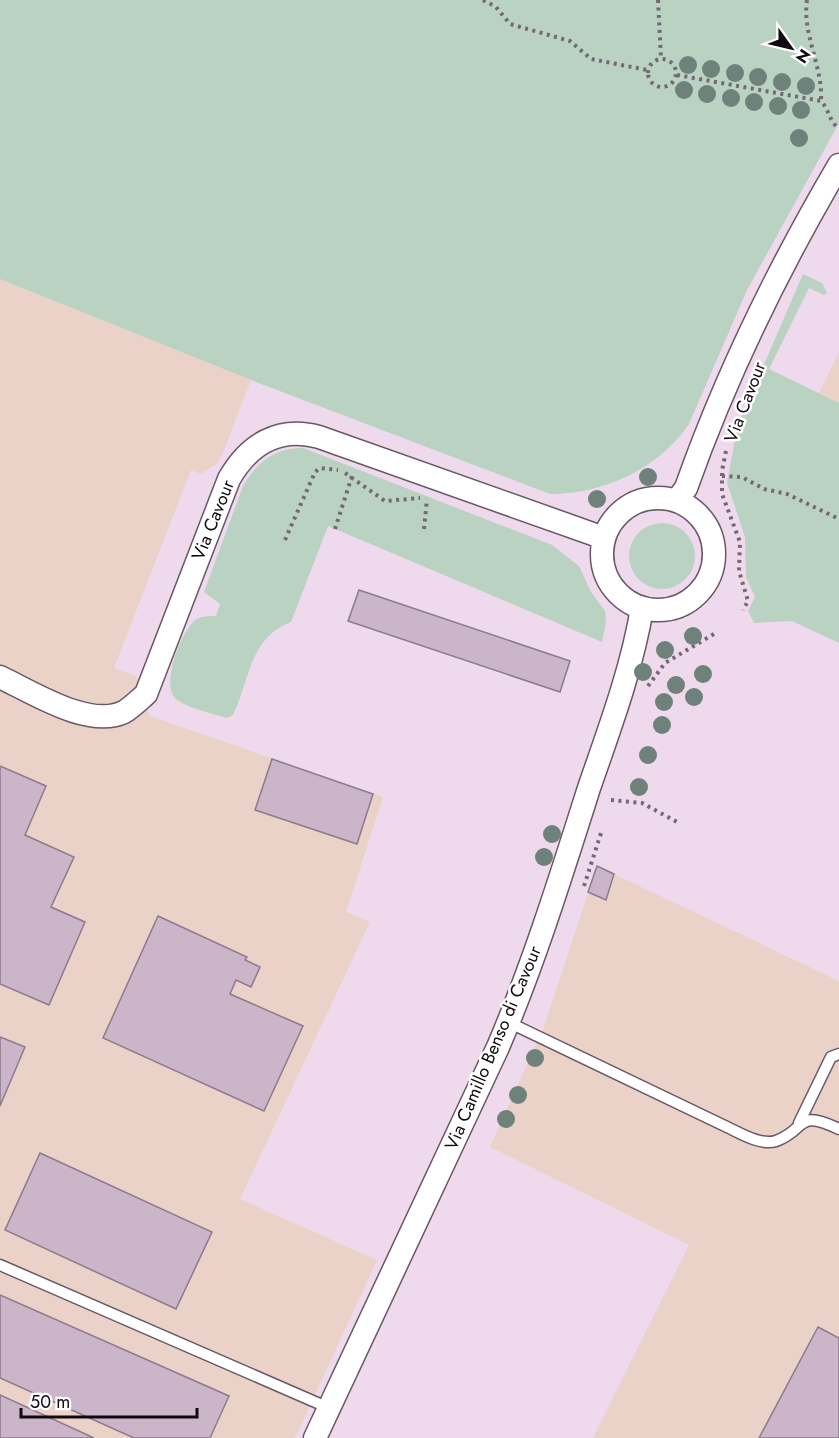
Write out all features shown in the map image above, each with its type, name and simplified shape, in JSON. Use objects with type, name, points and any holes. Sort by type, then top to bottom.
[{"type":"street","points":[[677,500],[686,488],[728,379],[772,285],[839,165]]},
{"type":"street","name":"Via Cavour","points":[[0,677],[79,714],[104,717],[123,712],[146,694],[229,479],[241,460],[259,443],[281,434],[305,433],[319,436],[604,538]]},
{"type":"street","points":[[651,498],[677,500],[699,514],[709,530],[715,549],[711,574],[705,586],[687,603],[665,610],[642,608],[630,603],[611,586],[602,563],[604,538],[613,520],[627,507],[651,498]]},
{"type":"street","name":"Via Camillo Benso di Cavour","points":[[315,1438],[508,1022],[542,935],[606,738],[642,608]]},
{"type":"lane","points":[[508,1022],[763,1142],[776,1141],[800,1123],[814,1120],[839,1129]]},
{"type":"lane","points":[[800,1123],[831,1057],[839,1054]]},
{"type":"lane","points":[[0,1265],[329,1408]]},
{"type":"path","points":[[483,0],[496,6],[510,24],[570,41],[591,59],[647,70]]},
{"type":"path","points":[[658,0],[661,58]]},
{"type":"path","points":[[807,0],[807,33],[822,85],[821,101],[828,110],[831,123],[839,129]]},
{"type":"path","points":[[661,58],[670,60],[676,66],[677,75],[671,85],[660,88],[650,82],[647,70],[652,62],[661,58]]},
{"type":"path","points":[[677,75],[821,101]]},
{"type":"path","name":"Via Cavour","points":[[727,448],[722,476],[724,504],[740,542],[741,582],[748,601],[743,610]]},
{"type":"path","points":[[285,540],[315,472],[328,468],[352,476],[385,501],[428,499],[424,529]]},
{"type":"path","points":[[335,529],[352,476]]},
{"type":"path","points":[[722,476],[742,477],[764,489],[788,494],[839,519]]},
{"type":"path","points":[[611,800],[642,803],[679,823]]},
{"type":"shaded area","points":[[0,279],[251,380],[222,455],[216,464],[201,474],[191,470],[114,668],[136,676],[150,716],[383,797],[346,912],[370,922],[240,1199],[377,1260],[295,1438],[0,1438]]},
{"type":"shaded area","points":[[839,352],[839,403],[819,393]]},
{"type":"shaded area","points":[[597,866],[839,981],[839,1438],[593,1438],[689,1245],[490,1147],[543,1029]]},
{"type":"green space","points":[[0,0],[839,0],[839,123],[747,290],[689,424],[662,454],[628,476],[590,489],[550,494],[251,380],[0,279]]},
{"type":"green space","points":[[803,274],[822,283],[827,293],[824,295],[809,288],[769,369],[839,403],[839,643],[792,621],[754,623],[748,611],[755,597],[746,577],[745,537],[727,483],[736,434],[743,413]]},
{"type":"green space","points":[[303,448],[552,545],[579,566],[591,592],[605,611],[606,623],[602,642],[328,526],[291,622],[277,629],[259,649],[233,715],[227,718],[199,710],[179,701],[171,691],[171,671],[174,659],[184,636],[194,621],[201,617],[216,616],[220,604],[204,592],[243,486],[260,463],[267,458],[283,451]]},
{"type":"green space","points":[[655,523],[669,523],[681,528],[690,537],[695,556],[693,569],[686,580],[669,589],[655,589],[643,584],[634,575],[629,563],[629,549],[634,537],[643,528]]},
{"type":"building","points":[[359,590],[570,661],[560,692],[348,621]]},
{"type":"building","points":[[272,759],[373,794],[357,844],[255,810]]},
{"type":"building","points":[[0,766],[46,786],[25,835],[74,857],[51,907],[85,922],[49,1005],[0,984]]},
{"type":"building","points":[[597,866],[614,874],[606,900],[588,892]]},
{"type":"building","points":[[158,916],[247,957],[245,960],[260,967],[251,987],[236,980],[230,994],[303,1026],[264,1111],[103,1038]]},
{"type":"building","points":[[0,1037],[25,1047],[0,1106]]},
{"type":"building","points":[[40,1153],[212,1232],[176,1309],[5,1230]]},
{"type":"building","points":[[0,1295],[229,1396],[210,1438],[134,1438],[0,1378]]},
{"type":"building","points":[[818,1327],[839,1338],[839,1438],[759,1438]]},
{"type":"building","points":[[0,1395],[94,1438],[0,1438]]}]
